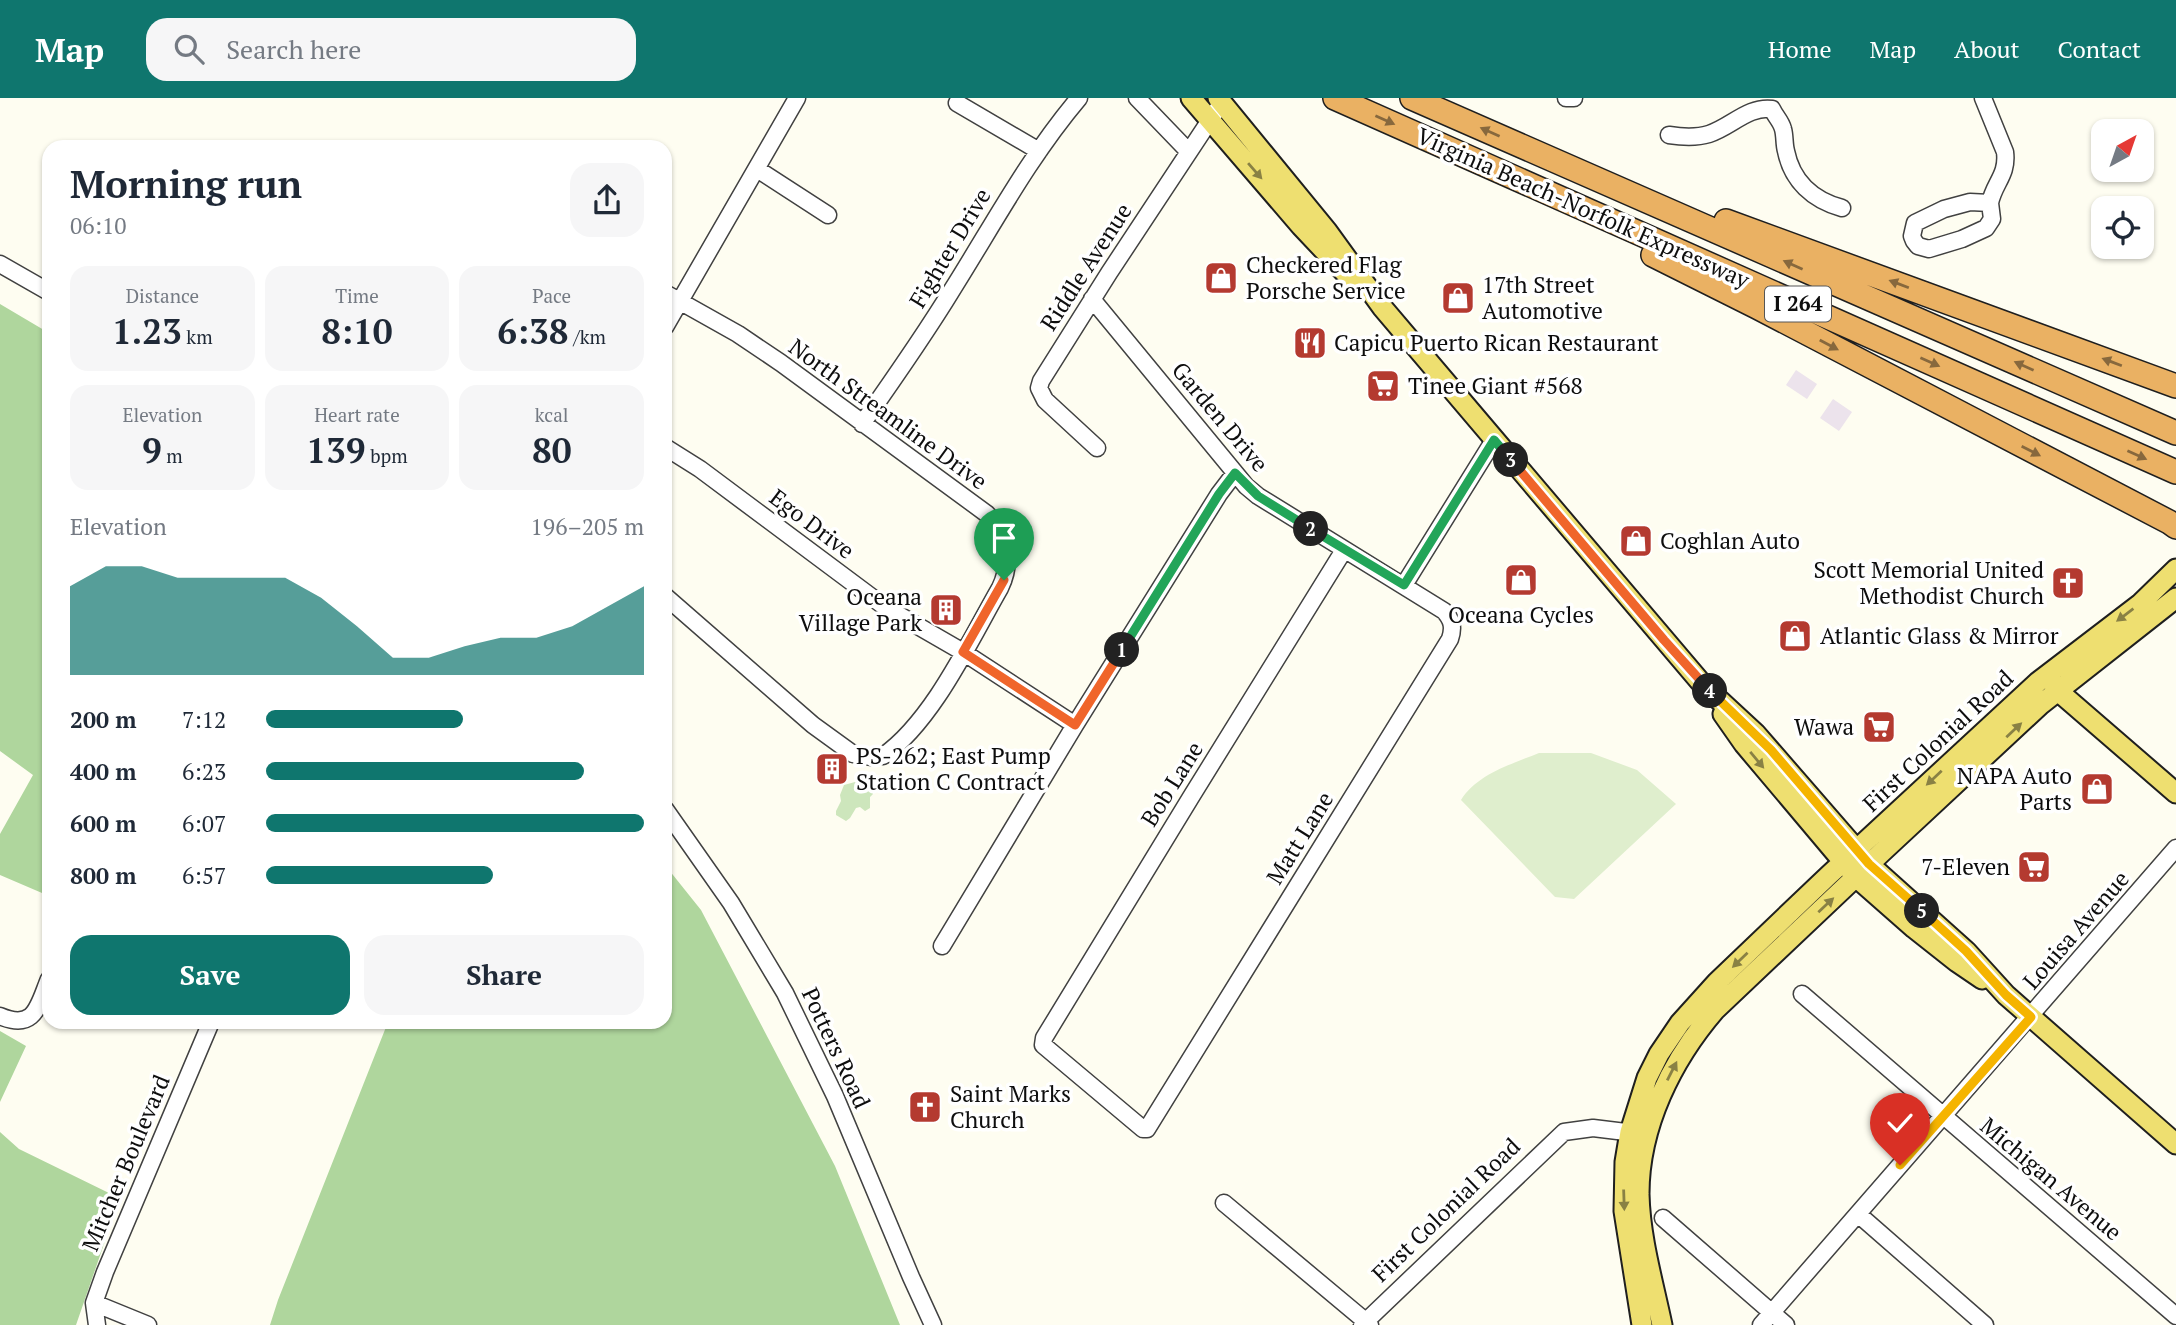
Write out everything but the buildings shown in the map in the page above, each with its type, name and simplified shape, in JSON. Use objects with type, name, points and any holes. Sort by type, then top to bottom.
[{"type":"highway","name":"Virginia Beach-Norfolk Expressway","points":[[1335,98],[2176,472]]},
{"type":"highway","name":"Virginia Beach-Norfolk Expressway","points":[[1412,98],[2176,433]]},
{"type":"highway","points":[[1419,135],[2176,527]]},
{"type":"highway","points":[[1553,160],[1813,251],[1987,318],[2176,386]]},
{"type":"main road","points":[[1191,98],[1325,252],[1382,307]]},
{"type":"main road","points":[[1220,100],[1327,231],[1382,307],[1703,685],[1744,744],[1856,863],[1900,916],[1957,962],[2006,995],[2176,1144]]},
{"type":"main road","name":"First Colonial Road","points":[[1639,1133],[1649,1074],[1659,1054],[1680,1023],[1717,982],[1856,863],[2176,569]]},
{"type":"main road","name":"First Colonial Road","points":[[2052,683],[2176,598]]},
{"type":"main road","points":[[2052,683],[2176,793]]},
{"type":"main road","points":[[1639,1133],[1625,1162],[1624,1211],[1642,1325]]},
{"type":"main road","points":[[1639,1133],[1639,1192],[1646,1247],[1662,1325]]},
{"type":"street","points":[[672,297],[757,169],[797,98]]},
{"type":"street","name":"Fighter Drive","points":[[862,424],[913,352],[1006,200],[1079,98]]},
{"type":"street","points":[[1137,98],[1189,152]]},
{"type":"street","points":[[1566,98],[1574,98]]},
{"type":"street","points":[[1983,98],[2005,152],[2006,161],[2005,170],[1990,203],[1992,219],[1986,228],[1929,249],[1914,242],[1912,228],[1924,218],[1970,202],[1990,203]]},
{"type":"street","name":"Riddle Avenue","points":[[1097,449],[1045,400],[1040,388],[1041,381],[1210,120],[1220,100]]},
{"type":"street","points":[[957,103],[1039,151]]},
{"type":"street","points":[[1669,135],[1706,135],[1755,110],[1774,104],[1783,127],[1789,163],[1795,176],[1812,194],[1824,202],[1842,208]]},
{"type":"street","points":[[757,169],[828,215]]},
{"type":"street","points":[[0,264],[42,288]]},
{"type":"street","name":"North Streamline Drive","points":[[672,297],[738,334],[781,363],[987,514],[1004,539],[1008,562],[1004,580],[928,710],[908,734],[877,756],[853,754],[813,726],[672,602]]},
{"type":"street","name":"Garden Drive","points":[[1092,299],[1235,473],[1258,496],[1404,585]]},
{"type":"street","points":[[1404,585],[1494,440]]},
{"type":"street","name":"Ego Drive","points":[[672,451],[700,469],[885,607],[963,652],[1075,725]]},
{"type":"street","points":[[942,946],[1075,725],[1219,494],[1235,473]]},
{"type":"street","name":"Bob Lane","points":[[1147,1129],[1143,1129],[1042,1045],[1049,1027],[1345,550]]},
{"type":"street","name":"Matt Lane","points":[[1147,1129],[1450,639],[1453,625],[1450,617],[1404,585]]},
{"type":"street","name":"Potters Road","points":[[672,819],[732,903],[785,993],[835,1096],[933,1325]]},
{"type":"street","name":"Louisa Avenue","points":[[1767,1319],[2176,848]]},
{"type":"street","name":"Michigan Avenue","points":[[1802,994],[2171,1315]]},
{"type":"street","points":[[0,1016],[18,1022],[31,1018],[42,997]]},
{"type":"street","name":"Mitcher Boulevard","points":[[97,1325],[94,1303],[105,1272],[208,1029]]},
{"type":"street","name":"First Colonial Road","points":[[1366,1324],[1564,1132],[1592,1128],[1639,1133]]},
{"type":"street","points":[[1224,1203],[1366,1324]]},
{"type":"street","points":[[1858,1214],[1985,1325]]},
{"type":"street","points":[[1663,1218],[1767,1319],[1786,1325]]},
{"type":"street","points":[[94,1303],[148,1325]]},
{"type":"shaded area","points":[[1796,370],[1817,384],[1807,399],[1786,385]]},
{"type":"shaded area","points":[[1833,399],[1852,412],[1839,431],[1820,418]]},
{"type":"green space","points":[[0,304],[42,329],[42,893],[0,875],[0,834],[33,775],[0,751]]},
{"type":"green space","points":[[1539,753],[1591,753],[1637,770],[1676,804],[1574,899],[1555,897],[1461,800],[1476,783]]},
{"type":"green space","points":[[855,782],[872,791],[870,808],[865,811],[860,807],[856,808],[846,821],[836,815],[836,811],[844,785]]},
{"type":"green space","points":[[672,874],[701,910],[835,1166],[900,1325],[270,1325],[385,1029],[672,1029]]},
{"type":"green space","points":[[0,1031],[26,1046],[0,1102]]},
{"type":"green space","points":[[0,1132],[19,1149],[111,1194],[113,1218],[76,1325],[0,1325]]},
{"type":"place","name":"Checkered Flag Porsche Service","points":[[1221,278]]},
{"type":"place","name":"17th Street Automotive","points":[[1458,298]]},
{"type":"place","name":"Capicu Puerto Rican Restaurant","points":[[1310,343]]},
{"type":"place","name":"Tinee Giant #568","points":[[1383,386]]},
{"type":"place","name":"Coghlan Auto","points":[[1636,541]]},
{"type":"place","name":"Oceana Cycles","points":[[1521,580]]},
{"type":"place","name":"Scott Memorial United Methodist Church","points":[[2068,583]]},
{"type":"place","name":"Oceana Village Park","points":[[946,610]]},
{"type":"place","name":"Atlantic Glass & Mirror","points":[[1795,636]]},
{"type":"place","name":"Wawa","points":[[1879,727]]},
{"type":"place","name":"PS-262; East Pump Station C Contract","points":[[832,769]]},
{"type":"place","name":"NAPA Auto Parts","points":[[2097,789]]},
{"type":"place","name":"7-Eleven","points":[[2034,867]]},
{"type":"place","name":"Saint Marks Church","points":[[925,1107]]},
{"type":"route","points":[[1004,580],[963,652],[1075,725],[1219,494],[1235,473],[1258,496],[1404,585],[1494,440],[1703,685],[1756,734],[1869,864],[1966,951],[2006,995],[2031,1017],[1900,1165]]}]
